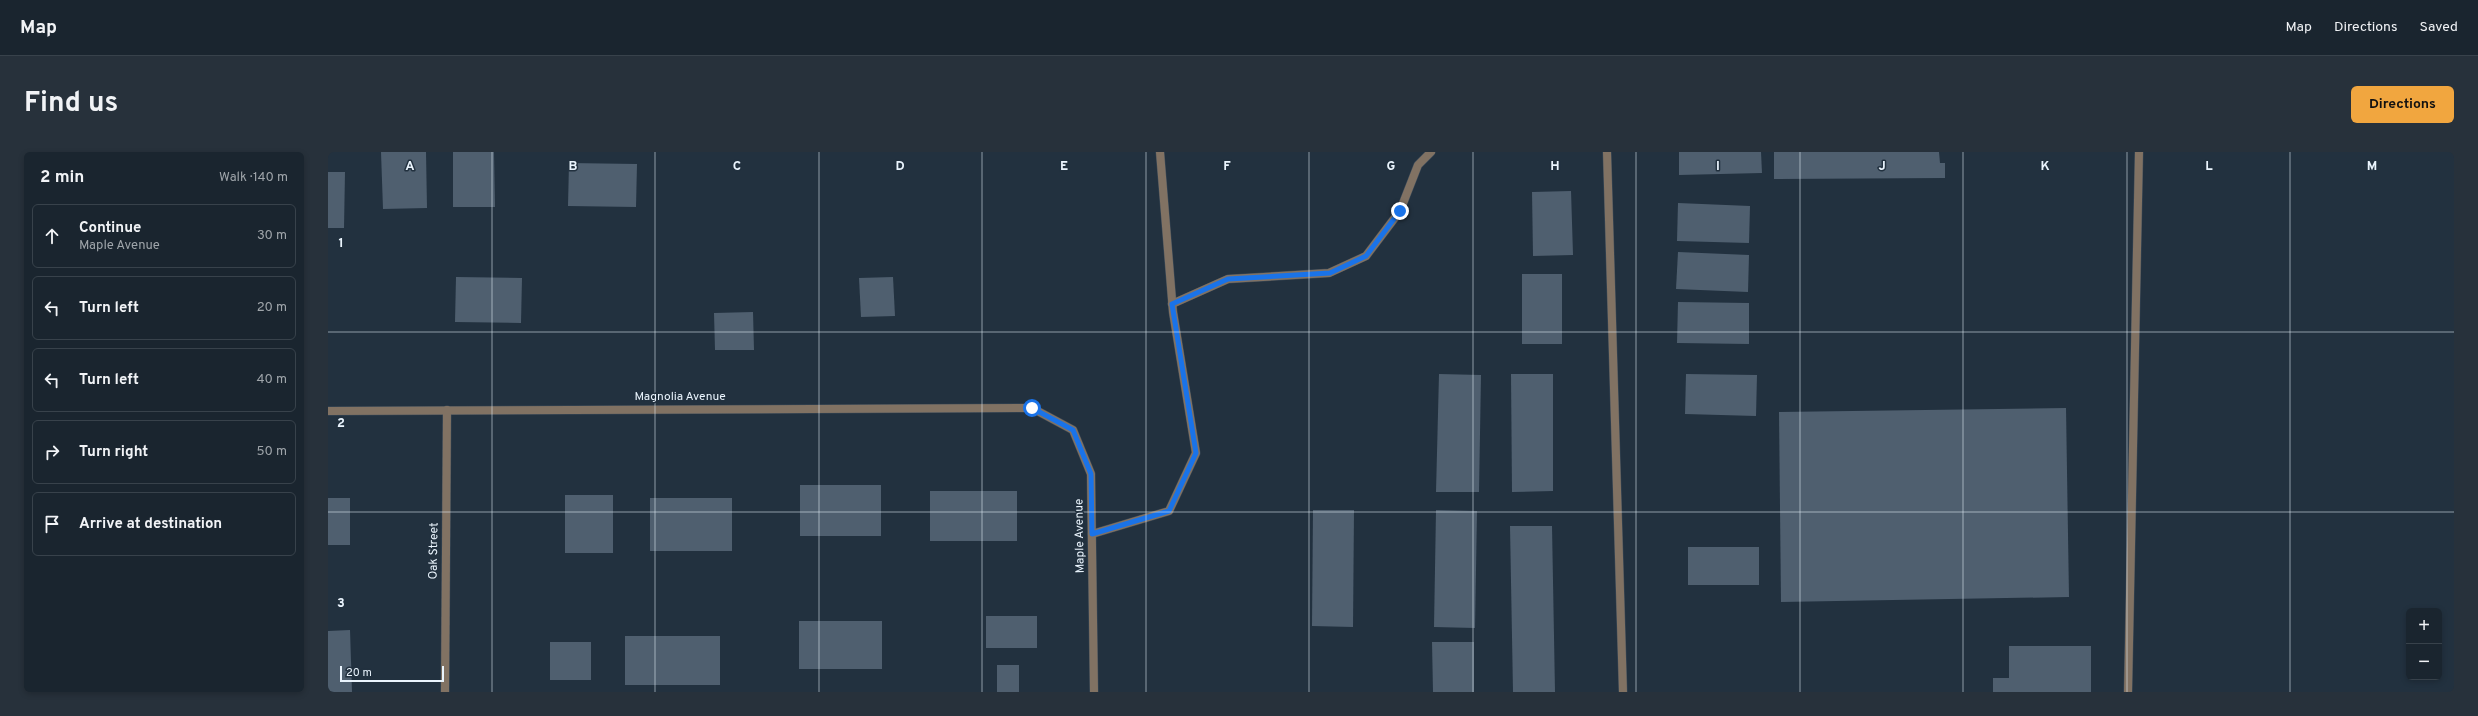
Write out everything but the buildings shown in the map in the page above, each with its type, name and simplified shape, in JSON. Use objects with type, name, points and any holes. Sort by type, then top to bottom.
[{"type":"street","points":[[1092,534],[1169,511],[1196,453],[1172,304],[1160,152]]},
{"type":"street","points":[[1172,304],[1228,279],[1330,273],[1366,256],[1400,211],[1418,165],[1430,152]]},
{"type":"street","points":[[1607,152],[1623,692]]},
{"type":"street","points":[[2128,692],[2139,152]]},
{"type":"street","name":"Maple Avenue","points":[[1032,408],[1073,430],[1091,474],[1094,692]]},
{"type":"street","name":"Magnolia Avenue","points":[[328,411],[1032,408]]},
{"type":"street","name":"Oak Street","points":[[444,692],[447,410]]},
{"type":"route","points":[[1032,408],[1073,430],[1091,474],[1092,534],[1169,511],[1196,453],[1172,304],[1228,279],[1330,273],[1366,256],[1400,211]]}]
